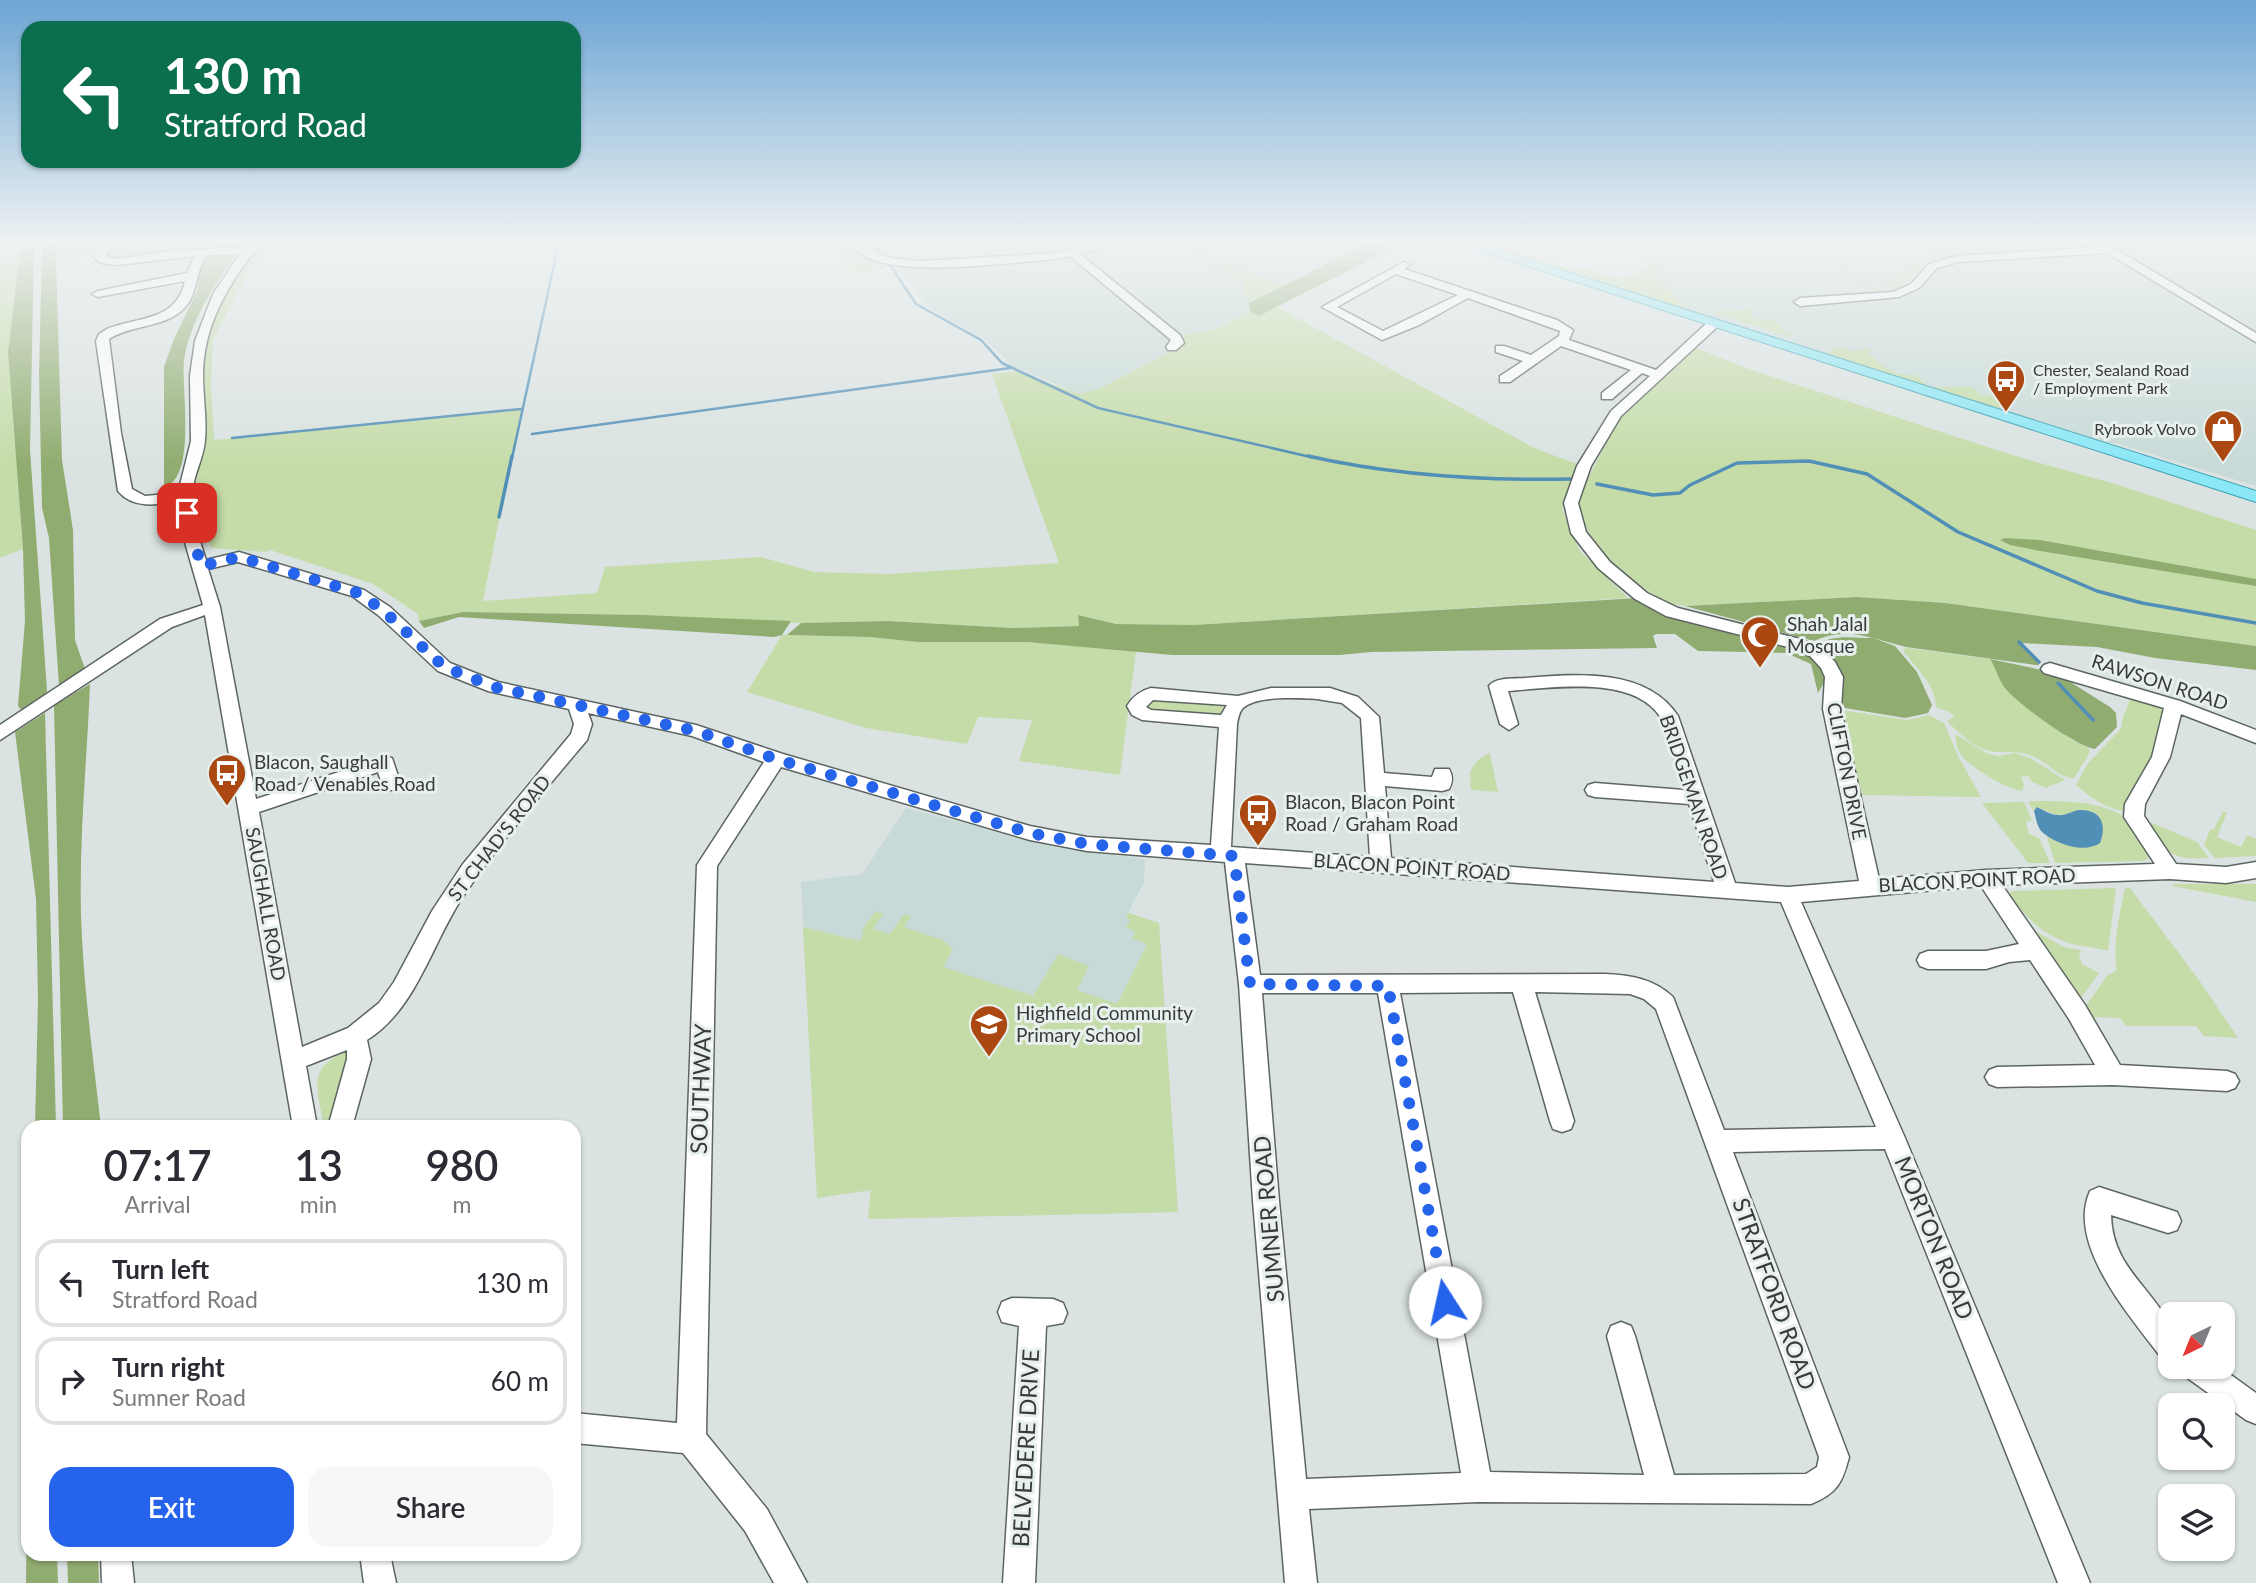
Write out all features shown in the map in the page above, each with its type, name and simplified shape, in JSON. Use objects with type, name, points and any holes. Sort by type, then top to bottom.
[{"type":"main road","points":[[1684,316],[2256,497]]},
{"type":"street","points":[[160,316],[114,330],[102,341],[112,421],[125,491],[140,500],[184,496]]},
{"type":"street","name":"SAUGHALL ROAD","points":[[209,316],[197,355],[198,440],[184,496],[190,529],[212,607],[304,1120]]},
{"type":"street","points":[[1149,316],[1176,338],[1178,343],[1172,347]]},
{"type":"street","points":[[1345,316],[1382,336],[1427,316]]},
{"type":"street","points":[[1531,316],[1553,323],[1563,336],[1649,371]]},
{"type":"street","points":[[2219,316],[2256,338]]},
{"type":"street","name":"CLIFTON DRIVE","points":[[1712,325],[1649,371],[1616,414],[1584,466],[1571,503],[1579,533],[1604,565],[1654,604],[1672,612],[1794,643],[1816,652],[1829,666],[1834,677],[1832,709],[1870,886]]},
{"type":"street","points":[[1505,379],[1563,336],[1581,328]]},
{"type":"street","points":[[1500,349],[1533,360]]},
{"type":"street","points":[[1607,396],[1649,371]]},
{"type":"street","points":[[201,566],[239,557],[358,593],[384,611],[444,667],[494,687],[580,705]]},
{"type":"street","points":[[0,734],[166,623],[212,607]]},
{"type":"street","name":"RAWSON ROAD","points":[[2050,669],[2174,705],[2256,737]]},
{"type":"street","name":"BRIDGEMAN ROAD","points":[[1509,724],[1495,682],[1600,682],[1631,688],[1648,695],[1669,716],[1727,890]]},
{"type":"street","points":[[1239,703],[1229,699],[1151,694],[1144,696],[1136,706],[1139,711],[1149,716],[1228,722],[1231,712],[1239,703],[1266,694],[1325,693],[1350,700],[1370,717],[1381,864]]},
{"type":"street","name":"BLACON POINT ROAD","points":[[580,705],[696,731],[776,759],[1030,833],[1087,844],[1788,895],[1986,878],[2170,871],[2226,874],[2256,870]]},
{"type":"street","name":"ST CHAD'S ROAD","points":[[294,1060],[354,1036],[386,1010],[408,976],[438,918],[475,863],[580,736],[583,724],[580,705]]},
{"type":"street","points":[[2170,871],[2134,817],[2135,804],[2161,757],[2174,705]]},
{"type":"street","name":"SUMNER ROAD","points":[[1228,722],[1227,856],[1250,984],[1266,1201],[1301,1583]]},
{"type":"street","name":"SOUTHWAY","points":[[691,1438],[707,865],[776,759]]},
{"type":"street","points":[[250,808],[385,764],[391,785]]},
{"type":"street","points":[[1375,779],[1442,784],[1442,774]]},
{"type":"street","points":[[1595,790],[1696,798]]},
{"type":"street","points":[[1986,878],[2077,1012],[2113,1075]]},
{"type":"street","name":"MORTON ROAD","points":[[1788,895],[1892,1138],[2074,1583]]},
{"type":"street","points":[[1928,959],[1986,960],[2009,953],[2035,951]]},
{"type":"street","name":"STRATFORD ROAD","points":[[1250,984],[1635,985],[1654,992],[1665,1004],[1833,1457],[1829,1476],[1811,1489],[1478,1487],[1294,1495]]},
{"type":"street","points":[[1522,985],[1561,1121]]},
{"type":"street","points":[[1388,986],[1478,1487]]},
{"type":"street","points":[[342,1120],[359,1059],[359,1049],[354,1036]]},
{"type":"street","points":[[1997,1077],[2113,1075],[2227,1082]]},
{"type":"street","points":[[1717,1141],[1892,1138]]},
{"type":"street","points":[[2158,1329],[2106,1253],[2099,1230],[2099,1199],[2168,1221]]},
{"type":"street","name":"BELVEDERE DRIVE","points":[[1019,1583],[1033,1312]]},
{"type":"street","points":[[1621,1336],[1663,1490]]},
{"type":"street","points":[[2213,1379],[2255,1409]]},
{"type":"street","points":[[581,1429],[691,1438],[756,1520],[791,1583]]},
{"type":"street","points":[[116,1561],[118,1583]]},
{"type":"street","points":[[376,1561],[380,1583]]},
{"type":"shaded area","points":[[942,316],[1241,316],[1213,330],[1182,335],[1183,344],[1179,347],[1099,389],[1079,394],[1013,366],[982,337]]},
{"type":"shaded area","points":[[1704,316],[2256,316],[2256,486],[2116,443],[2105,443]]},
{"type":"shaded area","name":"Highfield Community Primary School","points":[[906,808],[1058,848],[1145,859],[1144,882],[1128,913],[1159,923],[1178,1212],[868,1219],[871,1190],[817,1198],[801,882],[862,874]]},
{"type":"green space","points":[[0,316],[12,316],[8,352],[23,549],[0,558]]},
{"type":"green space","points":[[12,316],[33,316],[30,450],[47,690],[46,698],[23,712],[18,706],[25,621],[23,549],[8,352]]},
{"type":"green space","points":[[40,316],[58,316],[62,460],[73,530],[75,640],[86,672],[59,686],[49,538],[42,508]]},
{"type":"green space","points":[[185,316],[198,316],[184,360],[185,430],[181,468],[174,480],[164,486],[164,367]]},
{"type":"green space","points":[[215,316],[225,316],[213,339],[211,385],[214,440],[521,409],[483,601],[597,593],[605,567],[761,557],[814,572],[888,574],[1059,563],[992,374],[1016,371],[1079,394],[1099,389],[1179,347],[1183,344],[1178,337],[1182,335],[1213,330],[1241,316],[1294,316],[1534,448],[1577,464],[1562,509],[1580,551],[1628,598],[1193,625],[1116,624],[1079,615],[1079,626],[1012,628],[888,621],[801,623],[644,615],[464,612],[419,621],[418,614],[373,584],[270,550],[265,552],[212,548],[192,513],[191,501],[202,457],[205,420],[203,373],[207,340]]},
{"type":"green space","points":[[1724,316],[1752,316],[1775,321],[1786,332],[1796,335],[1788,336]]},
{"type":"green space","points":[[1846,347],[1849,351],[1864,350],[1861,347],[1873,351],[1867,352],[1884,366],[1901,374],[1916,375],[1929,387],[1972,387],[1983,396],[2005,394],[2009,397],[1999,409],[1830,357],[1828,354],[1834,349]]},
{"type":"green space","points":[[1696,348],[1749,369],[2012,455],[2115,484],[2256,530],[2256,646],[1945,603],[1857,597],[1685,606],[1667,603],[1614,568],[1595,544],[1581,517],[1578,498],[1620,416],[1667,369]]},
{"type":"green space","points":[[2000,540],[2040,540],[2256,579],[2256,586],[2040,551],[2010,545]]},
{"type":"green space","points":[[1857,597],[1945,603],[2256,646],[2256,670],[2155,658],[2097,647],[2022,643],[2039,662],[2039,665],[2035,665],[1906,647],[1873,638],[1895,646],[1917,672],[1932,705],[1928,713],[1905,718],[1839,707],[1813,647],[1835,638],[1872,638],[1843,634],[1814,641],[1685,606]]},
{"type":"green space","points":[[1638,598],[1804,650],[1821,662],[1826,679],[1818,693],[1811,664],[1786,653],[1698,651],[1675,634],[1653,636],[1657,648],[1371,652],[1340,655],[1172,655],[1027,642],[918,642],[869,637],[787,635],[801,623],[888,621],[1012,628],[1079,626],[1078,615],[1116,624],[1193,625]]},
{"type":"green space","points":[[463,612],[791,621],[782,635],[774,637],[459,617],[424,628],[419,621]]},
{"type":"green space","points":[[782,635],[869,637],[918,642],[1027,642],[1136,651],[1120,775],[1019,761],[1032,720],[978,717],[967,744],[866,728],[747,692]]},
{"type":"green space","points":[[1903,649],[1990,659],[2000,680],[2072,740],[2089,748],[2089,754],[2074,778],[2060,774],[2031,756],[2018,752],[1991,751],[1964,737],[1947,721],[1954,717],[1951,713],[1936,707],[1929,684],[1904,652]]},
{"type":"green space","points":[[1990,659],[2056,673],[2110,707],[2116,713],[2117,727],[2095,749],[2074,740],[2034,714],[2012,695],[2003,685]]},
{"type":"green space","points":[[90,684],[82,827],[81,914],[86,994],[100,1120],[63,1120],[54,705]]},
{"type":"green space","points":[[2132,695],[2161,707],[2163,717],[2159,744],[2129,812],[2100,803],[2076,785],[2088,763],[2121,729]]},
{"type":"green space","points":[[1151,698],[1225,703],[1220,717],[1149,712],[1142,703]]},
{"type":"green space","points":[[1841,710],[1907,720],[1929,715],[1944,723],[1958,756],[1981,797],[1859,795]]},
{"type":"green space","points":[[45,713],[56,1120],[35,1120],[38,999],[36,899],[15,732]]},
{"type":"green space","points":[[1955,734],[1988,754],[1999,756],[2014,753],[2030,758],[2065,780],[2046,788],[2032,782],[2028,776],[2021,777],[2024,785],[2022,791],[2008,786],[1981,772],[1967,761],[1959,751]]},
{"type":"green space","points":[[1490,753],[1498,792],[1471,790],[1470,771],[1479,759]]},
{"type":"green space","points":[[2024,802],[2032,820],[2026,822],[2029,834],[2039,838],[2050,863],[2028,863],[1982,803]]},
{"type":"green space","points":[[2028,802],[2081,803],[2106,808],[2128,819],[2154,854],[2144,861],[2055,863],[2046,834],[2065,844],[2097,814],[2080,810],[2059,816],[2037,807],[2034,811]]},
{"type":"green space","points":[[2223,812],[2227,812],[2217,837],[2241,847],[2247,835],[2256,839],[2256,856],[2215,858],[2204,845],[2210,830],[2214,829]]},
{"type":"green space","points":[[2150,822],[2197,842],[2209,858],[2187,858],[2172,853],[2160,842]]},
{"type":"green space","points":[[2256,884],[2256,902],[2172,886]]},
{"type":"green space","points":[[2116,888],[2108,951],[2074,944],[2050,934],[2028,917],[2008,894],[2013,891]]},
{"type":"green space","points":[[2125,888],[2130,888],[2199,980],[2238,1038],[2204,1036],[2196,1026],[2126,1026],[2120,1018],[2096,1017],[2091,1020],[2085,1007],[2107,976],[2117,970],[2116,939]]},
{"type":"green space","name":"Highfield Community Primary School","points":[[876,911],[883,914],[873,929],[890,934],[904,914],[911,916],[904,927],[943,940],[953,949],[943,967],[1033,996],[1058,954],[1089,966],[1077,990],[1117,1004],[1147,944],[1132,938],[1136,932],[1126,927],[1131,920],[1126,918],[1128,913],[1159,923],[1178,1212],[868,1219],[871,1190],[817,1198],[803,927],[860,941],[862,930]]},
{"type":"green space","points":[[2031,929],[2064,947],[2081,950],[2079,955],[2082,964],[2099,973],[2079,1001]]},
{"type":"green space","points":[[354,1050],[335,1120],[323,1120],[317,1088],[318,1078],[328,1062]]},
{"type":"green space","points":[[26,1561],[57,1561],[58,1583],[26,1583]]},
{"type":"green space","points":[[67,1561],[98,1561],[99,1583],[68,1583]]},
{"type":"water","points":[[2037,807],[2055,815],[2079,810],[2093,812],[2101,820],[2103,831],[2100,843],[2078,848],[2055,840],[2039,828],[2034,811]]},
{"type":"waterway","points":[[512,458],[543,316]]},
{"type":"waterway","points":[[937,316],[981,340],[1002,363],[1098,408],[1315,458]]},
{"type":"waterway","points":[[532,434],[1010,368]]},
{"type":"waterway","points":[[232,438],[521,409]]},
{"type":"waterway","points":[[499,517],[512,456]]},
{"type":"waterway","points":[[1308,456],[1439,476],[1572,479]]},
{"type":"waterway","points":[[1597,484],[1653,495],[1680,493],[1690,485],[1737,463],[1809,461],[1867,474],[1958,532],[2097,591],[2142,603],[2256,623]]},
{"type":"waterway","points":[[2019,642],[2039,662]]},
{"type":"waterway","points":[[2058,683],[2093,720]]},
{"type":"place","name":"Chester, Sealand Road / Employment Park","points":[[2006,413]]},
{"type":"place","name":"Rybrook Volvo","points":[[2223,463]]},
{"type":"place","name":"Shah Jalal Mosque","points":[[1760,669]]},
{"type":"place","name":"Blacon, Saughall Road / Venables Road","points":[[227,807]]},
{"type":"place","name":"Blacon, Blacon Point Road / Graham Road","points":[[1258,847]]},
{"type":"place","name":"Highfield Community Primary School","points":[[989,1058]]},
{"type":"route","points":[[187,513],[201,566],[239,557],[358,593],[384,611],[444,667],[494,687],[696,731],[776,759],[1030,833],[1087,844],[1234,856],[1250,984],[1388,986],[1445,1302]]}]
